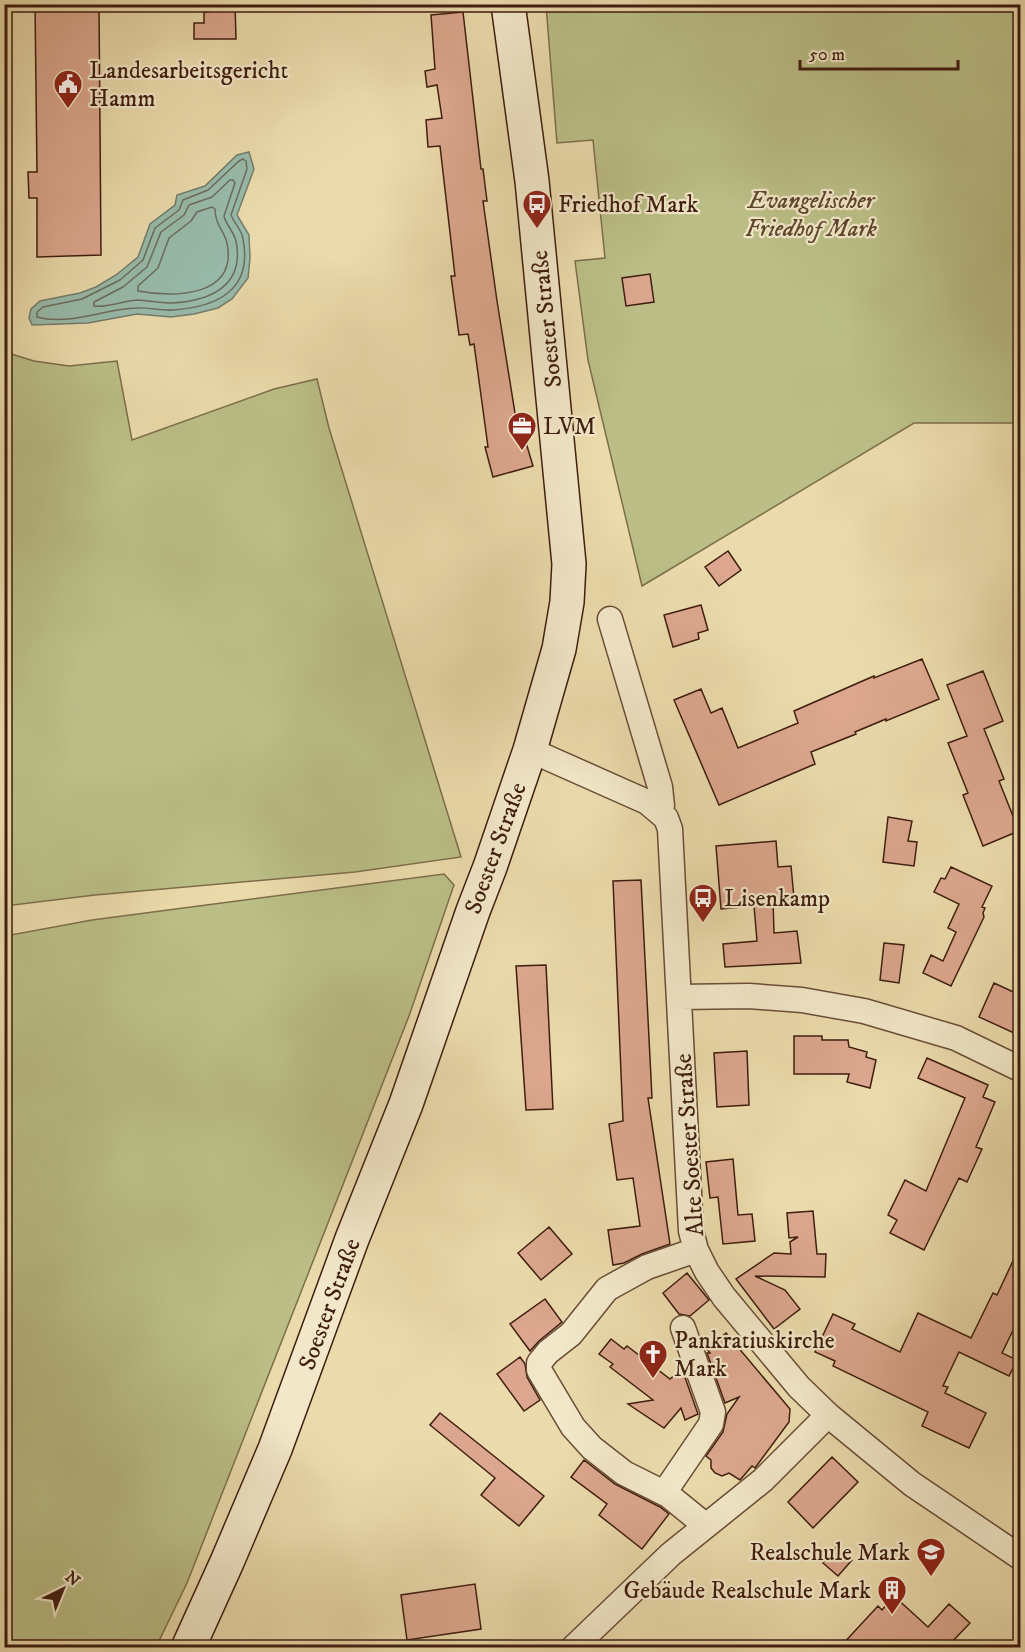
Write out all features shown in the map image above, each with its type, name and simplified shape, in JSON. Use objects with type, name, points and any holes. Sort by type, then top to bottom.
[{"type":"main road","name":"Soester Straße","points":[[188,1647],[227,1563],[275,1449],[352,1239],[406,1104],[530,750],[559,650],[567,602],[569,564],[532,181],[508,4]]},
{"type":"street","name":"Alte Soester Straße","points":[[610,619],[660,787],[662,806],[659,810],[666,818],[670,829],[691,1231],[696,1250],[707,1272],[724,1297],[799,1388],[828,1415],[912,1484],[1020,1557]]},
{"type":"street","points":[[530,750],[647,802],[659,810]]},
{"type":"street","points":[[680,997],[749,996],[802,1000],[864,1011],[956,1038],[1020,1070]]},
{"type":"street","points":[[696,1250],[647,1267],[607,1289],[571,1334],[548,1352],[539,1363],[539,1370],[573,1427],[592,1448],[624,1473],[664,1493],[705,1525]]},
{"type":"street","points":[[664,1493],[711,1424],[713,1412],[683,1328]]},
{"type":"street","points":[[573,1647],[671,1554],[763,1480],[828,1415]]},
{"type":"green space","name":"Evangelischer Friedhof Mark","points":[[546,5],[1020,5],[1020,423],[914,423],[642,586],[588,360],[575,261],[605,258],[593,140],[557,143]]},
{"type":"green space","points":[[5,352],[34,361],[69,366],[117,361],[132,440],[274,389],[317,379],[329,428],[461,857],[355,872],[95,895],[5,906]]},
{"type":"green space","points":[[444,874],[454,885],[409,1016],[187,1583],[156,1647],[5,1647],[5,936],[92,920]]},
{"type":"water","points":[[249,152],[254,169],[237,215],[249,235],[248,278],[232,299],[218,308],[171,317],[137,314],[88,323],[32,325],[29,318],[31,309],[40,301],[80,293],[116,275],[138,257],[150,224],[175,205],[177,195],[205,186],[237,155]]},
{"type":"building","name":"Landesarbeitsgericht Hamm","points":[[35,4],[99,4],[101,255],[37,257],[37,198],[29,198],[28,172],[37,172]]},
{"type":"building","points":[[213,4],[235,4],[236,39],[194,39],[194,23],[204,23],[204,12],[214,11]]},
{"type":"building","points":[[463,12],[481,169],[483,169],[487,201],[483,201],[497,301],[519,438],[524,436],[533,466],[493,477],[485,447],[488,447],[474,344],[470,345],[468,334],[459,335],[451,276],[455,276],[440,146],[428,147],[426,120],[442,118],[437,85],[427,87],[425,71],[435,69],[431,15]]},
{"type":"building","points":[[650,274],[654,302],[626,306],[622,278]]},
{"type":"building","points":[[728,551],[741,570],[719,586],[705,567]]},
{"type":"building","points":[[701,605],[708,630],[698,633],[699,639],[673,647],[664,615]]},
{"type":"building","points":[[922,659],[939,699],[811,752],[815,764],[719,805],[674,700],[701,689],[711,713],[722,708],[738,748],[798,723],[794,711],[874,676],[874,678]]},
{"type":"building","points":[[983,671],[1003,721],[984,729],[1004,779],[999,781],[1019,831],[983,846],[963,795],[968,793],[948,743],[967,736],[947,685]]},
{"type":"building","points":[[888,817],[912,821],[908,841],[917,842],[914,866],[883,862]]},
{"type":"building","points":[[776,841],[778,867],[791,866],[794,898],[773,900],[774,933],[797,931],[801,963],[725,967],[723,944],[757,941],[754,906],[721,909],[716,846]]},
{"type":"building","points":[[951,867],[992,886],[982,907],[985,908],[984,917],[951,986],[923,973],[931,955],[943,961],[956,932],[948,928],[959,904],[934,892],[941,878],[945,879]]},
{"type":"building","points":[[641,880],[652,1098],[648,1098],[670,1244],[624,1263],[613,1265],[608,1230],[640,1226],[633,1178],[617,1180],[609,1124],[623,1121],[613,881]]},
{"type":"building","points":[[884,943],[904,945],[899,983],[880,980]]},
{"type":"building","points":[[546,965],[553,1109],[526,1110],[516,966]]},
{"type":"building","points":[[994,983],[1020,995],[1020,1019],[1014,1033],[979,1017]]},
{"type":"building","points":[[794,1036],[822,1036],[822,1040],[848,1040],[849,1047],[867,1052],[866,1057],[876,1060],[870,1088],[847,1082],[849,1074],[794,1074]]},
{"type":"building","points":[[747,1051],[749,1105],[717,1107],[714,1053]]},
{"type":"building","points":[[927,1058],[988,1085],[983,1097],[995,1102],[976,1147],[982,1149],[967,1182],[959,1178],[924,1250],[890,1233],[897,1220],[888,1215],[905,1180],[926,1191],[965,1098],[918,1078]]},
{"type":"building","points":[[733,1159],[738,1215],[752,1214],[755,1241],[723,1244],[718,1197],[710,1198],[706,1162]]},
{"type":"building","points":[[813,1211],[817,1254],[826,1254],[825,1277],[755,1276],[785,1290],[800,1309],[774,1329],[736,1279],[774,1253],[791,1254],[790,1242],[798,1237],[789,1238],[787,1213]]},
{"type":"building","points":[[549,1227],[572,1254],[541,1280],[518,1253]]},
{"type":"building","points":[[1020,1246],[1020,1316],[1002,1353],[1017,1360],[1009,1376],[959,1352],[943,1386],[948,1387],[945,1393],[986,1413],[969,1448],[922,1426],[928,1412],[833,1366],[835,1361],[815,1352],[833,1314],[855,1324],[852,1329],[900,1352],[918,1313],[971,1338],[993,1293],[997,1295]]},
{"type":"building","points":[[687,1273],[709,1300],[690,1316],[679,1314],[663,1293]]},
{"type":"building","points":[[545,1299],[562,1322],[530,1351],[510,1324]]},
{"type":"building","points":[[726,1333],[790,1409],[789,1422],[755,1468],[752,1466],[740,1480],[729,1473],[722,1476],[715,1473],[711,1468],[711,1460],[706,1456],[723,1432],[727,1414],[739,1397],[725,1403],[707,1353],[710,1353],[707,1349]]},
{"type":"building","name":"Pankratiuskirche Mark","points":[[611,1339],[624,1349],[627,1346],[670,1379],[682,1369],[698,1414],[685,1420],[681,1408],[664,1428],[628,1404],[653,1400],[610,1367],[613,1364],[599,1354]]},
{"type":"building","points":[[520,1357],[525,1364],[527,1377],[540,1400],[524,1411],[497,1374]]},
{"type":"building","points":[[440,1413],[544,1496],[519,1526],[481,1495],[495,1478],[430,1425]]},
{"type":"building","points":[[832,1457],[858,1482],[813,1528],[788,1502]]},
{"type":"building","points":[[584,1460],[615,1484],[669,1514],[642,1549],[599,1515],[607,1504],[571,1477]]},
{"type":"building","points":[[836,1547],[852,1560],[838,1576],[823,1563]]},
{"type":"building","points":[[475,1584],[481,1629],[407,1640],[401,1595]]},
{"type":"building","name":"Gebäude Realschule Mark","points":[[894,1596],[928,1627],[949,1604],[970,1623],[947,1647],[840,1647],[878,1606],[882,1610]]},
{"type":"place","name":"Landesarbeitsgericht Hamm","points":[[68,110]]},
{"type":"place","name":"Friedhof Mark","points":[[537,230]]},
{"type":"place","name":"LVM","points":[[522,452]]},
{"type":"place","name":"Lisenkamp","points":[[703,924]]},
{"type":"place","name":"Pankratiuskirche Mark","points":[[653,1380]]},
{"type":"place","name":"Realschule Mark","points":[[931,1578]]},
{"type":"place","name":"Gebäude Realschule Mark","points":[[892,1616]]}]
